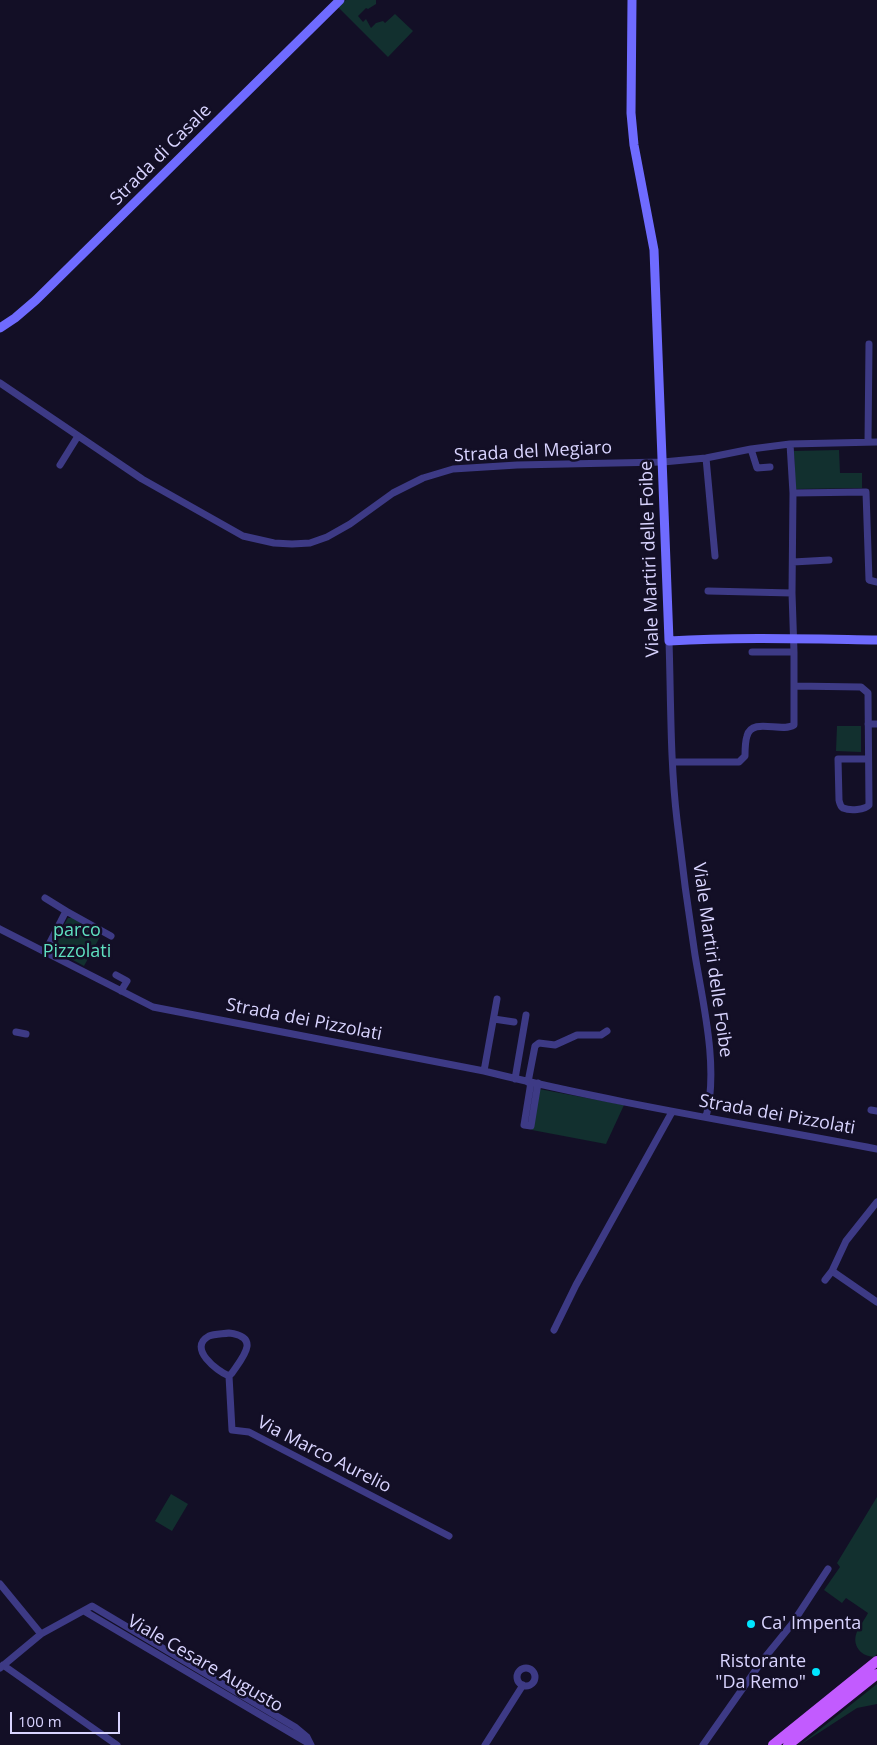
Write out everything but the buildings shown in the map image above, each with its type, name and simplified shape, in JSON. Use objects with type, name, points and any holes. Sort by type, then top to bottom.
[{"type":"main road","points":[[772,1745],[877,1661]]},
{"type":"main road","points":[[788,1745],[877,1674]]},
{"type":"street","name":"Strada di Casale","points":[[0,328],[15,318],[43,293],[340,0]]},
{"type":"street","name":"Viale Martiri delle Foibe","points":[[632,0],[631,114],[634,145],[654,250],[677,818],[692,936],[707,1028],[710,1065],[709,1101],[706,1117]]},
{"type":"street","points":[[868,442],[870,344]]},
{"type":"street","name":"Strada del Megiaro","points":[[0,383],[142,479],[243,536],[274,543],[310,543],[327,537],[350,524],[393,493],[423,478],[453,469],[517,465],[663,462],[706,458],[790,444],[877,442]]},
{"type":"street","points":[[60,465],[78,436]]},
{"type":"street","points":[[674,762],[739,762],[745,756],[747,736],[750,730],[759,726],[784,729],[794,726],[793,493],[790,444]]},
{"type":"street","points":[[751,449],[757,468],[770,467]]},
{"type":"street","points":[[706,458],[714,556]]},
{"type":"street","points":[[793,493],[866,492],[868,580],[877,582]]},
{"type":"street","points":[[793,562],[829,560]]},
{"type":"street","points":[[708,591],[792,593]]},
{"type":"street","points":[[669,641],[710,639],[877,640]]},
{"type":"street","points":[[752,652],[794,652]]},
{"type":"street","points":[[794,686],[864,688],[868,693],[869,805],[864,809],[845,809],[839,800],[838,759],[868,759]]},
{"type":"street","points":[[868,724],[877,724]]},
{"type":"street","points":[[45,898],[111,936]]},
{"type":"street","points":[[45,952],[66,911]]},
{"type":"street","name":"Strada dei Pizzolati","points":[[0,929],[153,1007],[484,1071],[672,1112],[877,1149]]},
{"type":"street","points":[[116,975],[126,981],[121,990]]},
{"type":"street","points":[[484,1071],[497,998]]},
{"type":"street","points":[[515,1078],[526,1015]]},
{"type":"street","points":[[494,1018],[514,1022]]},
{"type":"street","points":[[524,1125],[530,1126],[535,1046],[538,1042],[555,1045],[577,1035],[601,1035],[607,1031]]},
{"type":"street","points":[[16,1032],[26,1034]]},
{"type":"street","name":"Strada dei Pizzolati","points":[[554,1330],[576,1285],[672,1112]]},
{"type":"street","points":[[825,1280],[832,1271],[846,1241],[877,1202]]},
{"type":"street","points":[[832,1271],[877,1302]]},
{"type":"street","points":[[567,1286],[576,1285]]},
{"type":"street","points":[[229,1333],[239,1334],[246,1342],[247,1350],[229,1376],[222,1373],[202,1356],[201,1349],[209,1336],[229,1333]]},
{"type":"street","name":"Via Marco Aurelio","points":[[229,1376],[232,1430],[249,1432],[449,1536]]},
{"type":"street","points":[[703,1745],[762,1661],[792,1624],[828,1569]]},
{"type":"street","points":[[0,1584],[41,1634]]},
{"type":"street","name":"Viale Cesare Augusto","points":[[92,1606],[295,1727],[307,1737],[310,1745],[304,1739],[84,1611],[92,1606]]},
{"type":"street","points":[[84,1611],[41,1634],[2,1667],[117,1745]]},
{"type":"street","points":[[484,1745],[523,1685]]},
{"type":"green space","points":[[346,0],[376,0],[376,4],[368,9],[366,8],[358,16],[363,22],[366,19],[371,28],[376,23],[383,21],[385,23],[395,14],[413,31],[388,57],[338,7]]},
{"type":"green space","points":[[839,450],[840,473],[862,473],[862,488],[795,489],[794,451]]},
{"type":"green space","points":[[837,726],[861,726],[861,752],[836,751]]},
{"type":"green space","name":"parco Pizzolati","points":[[68,918],[74,918],[101,935],[84,966],[53,949],[54,942]]},
{"type":"green space","points":[[539,1089],[624,1105],[606,1144],[532,1130]]},
{"type":"green space","points":[[171,1494],[188,1504],[172,1531],[155,1521]]},
{"type":"green space","points":[[877,1497],[877,1654],[874,1657],[861,1652],[855,1640],[868,1613],[846,1598],[842,1603],[824,1590],[840,1567],[837,1563]]},
{"type":"green space","points":[[877,1684],[877,1704],[857,1708],[800,1745]]},
{"type":"place","name":"Ca' Impenta","points":[[751,1624]]},
{"type":"place","name":"Ristorante \"Da Remo\"","points":[[816,1672]]}]
